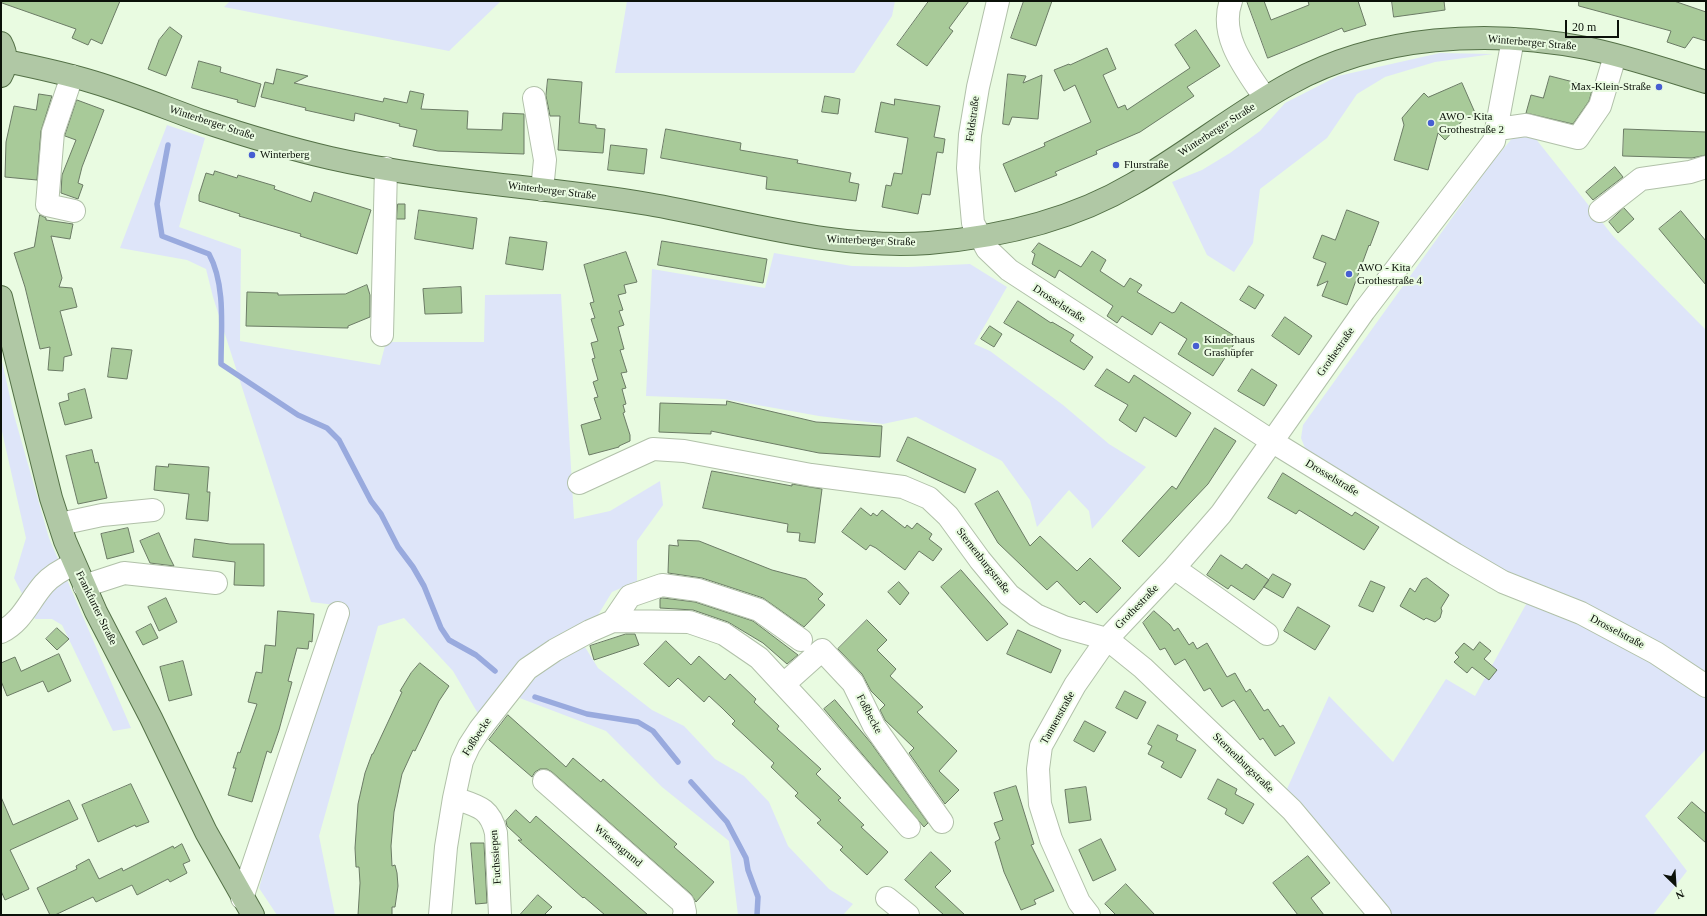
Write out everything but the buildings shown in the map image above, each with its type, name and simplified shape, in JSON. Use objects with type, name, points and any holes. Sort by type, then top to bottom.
[{"type":"main road","name":"Winterberger Straße","points":[[3,60],[94,82],[207,123],[330,158],[456,180],[650,204],[824,239],[907,244],[980,237],[1063,216],[1105,199],[1156,170],[1293,81],[1328,66],[1387,48],[1441,39],[1514,39],[1550,42],[1615,56],[1706,82]]},
{"type":"main road","name":"Frankfurter Straße","points":[[1,297],[52,498],[74,564],[206,832],[248,906]]},
{"type":"street","name":"Feldstraße","points":[[980,237],[973,223],[971,208],[968,168],[970,135],[978,87],[998,1]]},
{"type":"street","points":[[1231,1],[1228,21],[1232,43],[1240,60],[1265,98]]},
{"type":"street","name":"Grothestraße","points":[[1106,639],[1174,568],[1221,514],[1364,311],[1494,141],[1498,128],[1514,39]]},
{"type":"street","points":[[1498,128],[1526,125],[1578,138],[1600,106],[1615,56]]},
{"type":"street","points":[[72,76],[53,132],[47,205],[74,211]]},
{"type":"street","points":[[534,98],[545,160],[542,190]]},
{"type":"street","points":[[1600,211],[1641,179],[1690,172],[1706,167]]},
{"type":"street","points":[[382,336],[386,168]]},
{"type":"street","name":"Drosselstraße","points":[[980,237],[987,249],[1009,270],[1273,442],[1503,582],[1581,613],[1656,652],[1706,686]]},
{"type":"street","name":"Sternenburgstraße","points":[[580,483],[653,449],[684,451],[811,475],[903,486],[928,498],[948,516],[1008,595],[1036,615],[1064,627],[1106,639],[1142,668],[1292,810],[1380,915]]},
{"type":"street","points":[[60,524],[102,515],[153,510]]},
{"type":"street","points":[[1,632],[10,628],[19,619],[44,584],[64,568],[74,564]]},
{"type":"street","points":[[1174,568],[1267,634]]},
{"type":"street","points":[[84,586],[124,573],[216,583]]},
{"type":"street","points":[[613,621],[630,596],[662,585],[698,590],[759,610],[801,640]]},
{"type":"street","name":"Frankfurter Straße","points":[[248,906],[338,613]]},
{"type":"street","name":"Foßbecke","points":[[440,915],[446,847],[454,798],[462,761],[469,746],[480,729],[527,669],[555,650],[590,630],[613,621],[689,622],[724,634],[759,658],[784,684],[909,827]]},
{"type":"street","name":"Tannenstraße","points":[[1089,915],[1079,902],[1051,839],[1040,804],[1038,769],[1041,746],[1076,686],[1106,639]]},
{"type":"street","name":"Foßbecke","points":[[784,684],[822,650],[853,683],[874,726],[942,822]]},
{"type":"street","name":"Wiesengrund","points":[[544,782],[683,903],[685,912],[684,915]]},
{"type":"street","name":"Fuchssiepen","points":[[454,798],[482,808],[488,813],[493,822],[496,833],[500,915]]},
{"type":"street","points":[[887,898],[908,915]]},
{"type":"shaded area","points":[[230,1],[501,1],[449,51],[224,7]]},
{"type":"shaded area","points":[[627,1],[895,1],[892,16],[854,73],[615,73]]},
{"type":"shaded area","points":[[1440,53],[1493,54],[1435,62],[1385,77],[1357,94],[1327,138],[1260,189],[1253,243],[1234,272],[1207,255],[1172,182],[1202,170],[1230,153],[1260,131],[1285,103],[1338,76]]},
{"type":"shaded area","points":[[1524,124],[1613,236],[1706,330],[1706,749],[1645,816],[1687,871],[1653,915],[1380,915],[1282,800],[1329,696],[1393,762],[1446,679],[1475,696],[1529,599],[1305,448],[1301,438],[1303,425],[1490,165]]},
{"type":"shaded area","points":[[167,125],[205,138],[179,227],[241,249],[240,341],[380,365],[386,342],[484,342],[485,295],[561,294],[574,519],[610,511],[660,481],[663,505],[637,541],[637,581],[612,592],[598,615],[565,631],[519,663],[480,717],[453,671],[404,618],[378,626],[319,836],[335,915],[277,915],[259,888],[343,606],[311,602],[213,297],[206,269],[187,260],[120,248]]},
{"type":"shaded area","points":[[774,253],[852,266],[908,267],[970,264],[1007,287],[974,344],[990,351],[1063,405],[1109,444],[1146,467],[1092,529],[1089,511],[1069,490],[1037,527],[1030,500],[1002,461],[916,417],[883,424],[819,416],[724,399],[646,396],[652,269],[765,288]]},
{"type":"shaded area","points":[[1,357],[14,415],[49,538],[131,728],[113,731],[62,625],[52,619],[35,619],[14,578],[26,538],[1,427]]},
{"type":"shaded area","points":[[585,647],[598,668],[652,710],[684,726],[715,759],[744,776],[769,802],[788,846],[829,889],[853,904],[843,915],[738,915],[729,841],[662,787],[606,731],[517,697],[546,667]]},
{"type":"waterway","points":[[168,145],[157,204],[162,236],[209,254],[218,279],[220,293],[222,322],[221,364],[298,415],[327,428],[339,440],[371,501],[381,514],[398,547],[413,567],[424,586],[441,628],[449,640],[476,655],[495,671]]},
{"type":"waterway","points":[[535,697],[587,714],[638,722],[653,731],[678,762]]},
{"type":"waterway","points":[[691,782],[727,822],[746,858],[748,870],[758,897],[757,915]]},
{"type":"place","name":"Max-Klein-Straße","points":[[1659,87]]},
{"type":"place","name":"AWO - Kita Grothestraße 2","points":[[1431,123]]},
{"type":"place","name":"Winterberg","points":[[252,155]]},
{"type":"place","name":"Flurstraße","points":[[1116,165]]},
{"type":"place","name":"AWO - Kita Grothestraße 4","points":[[1349,274]]},
{"type":"place","name":"Kinderhaus Grashüpfer","points":[[1196,346]]}]
